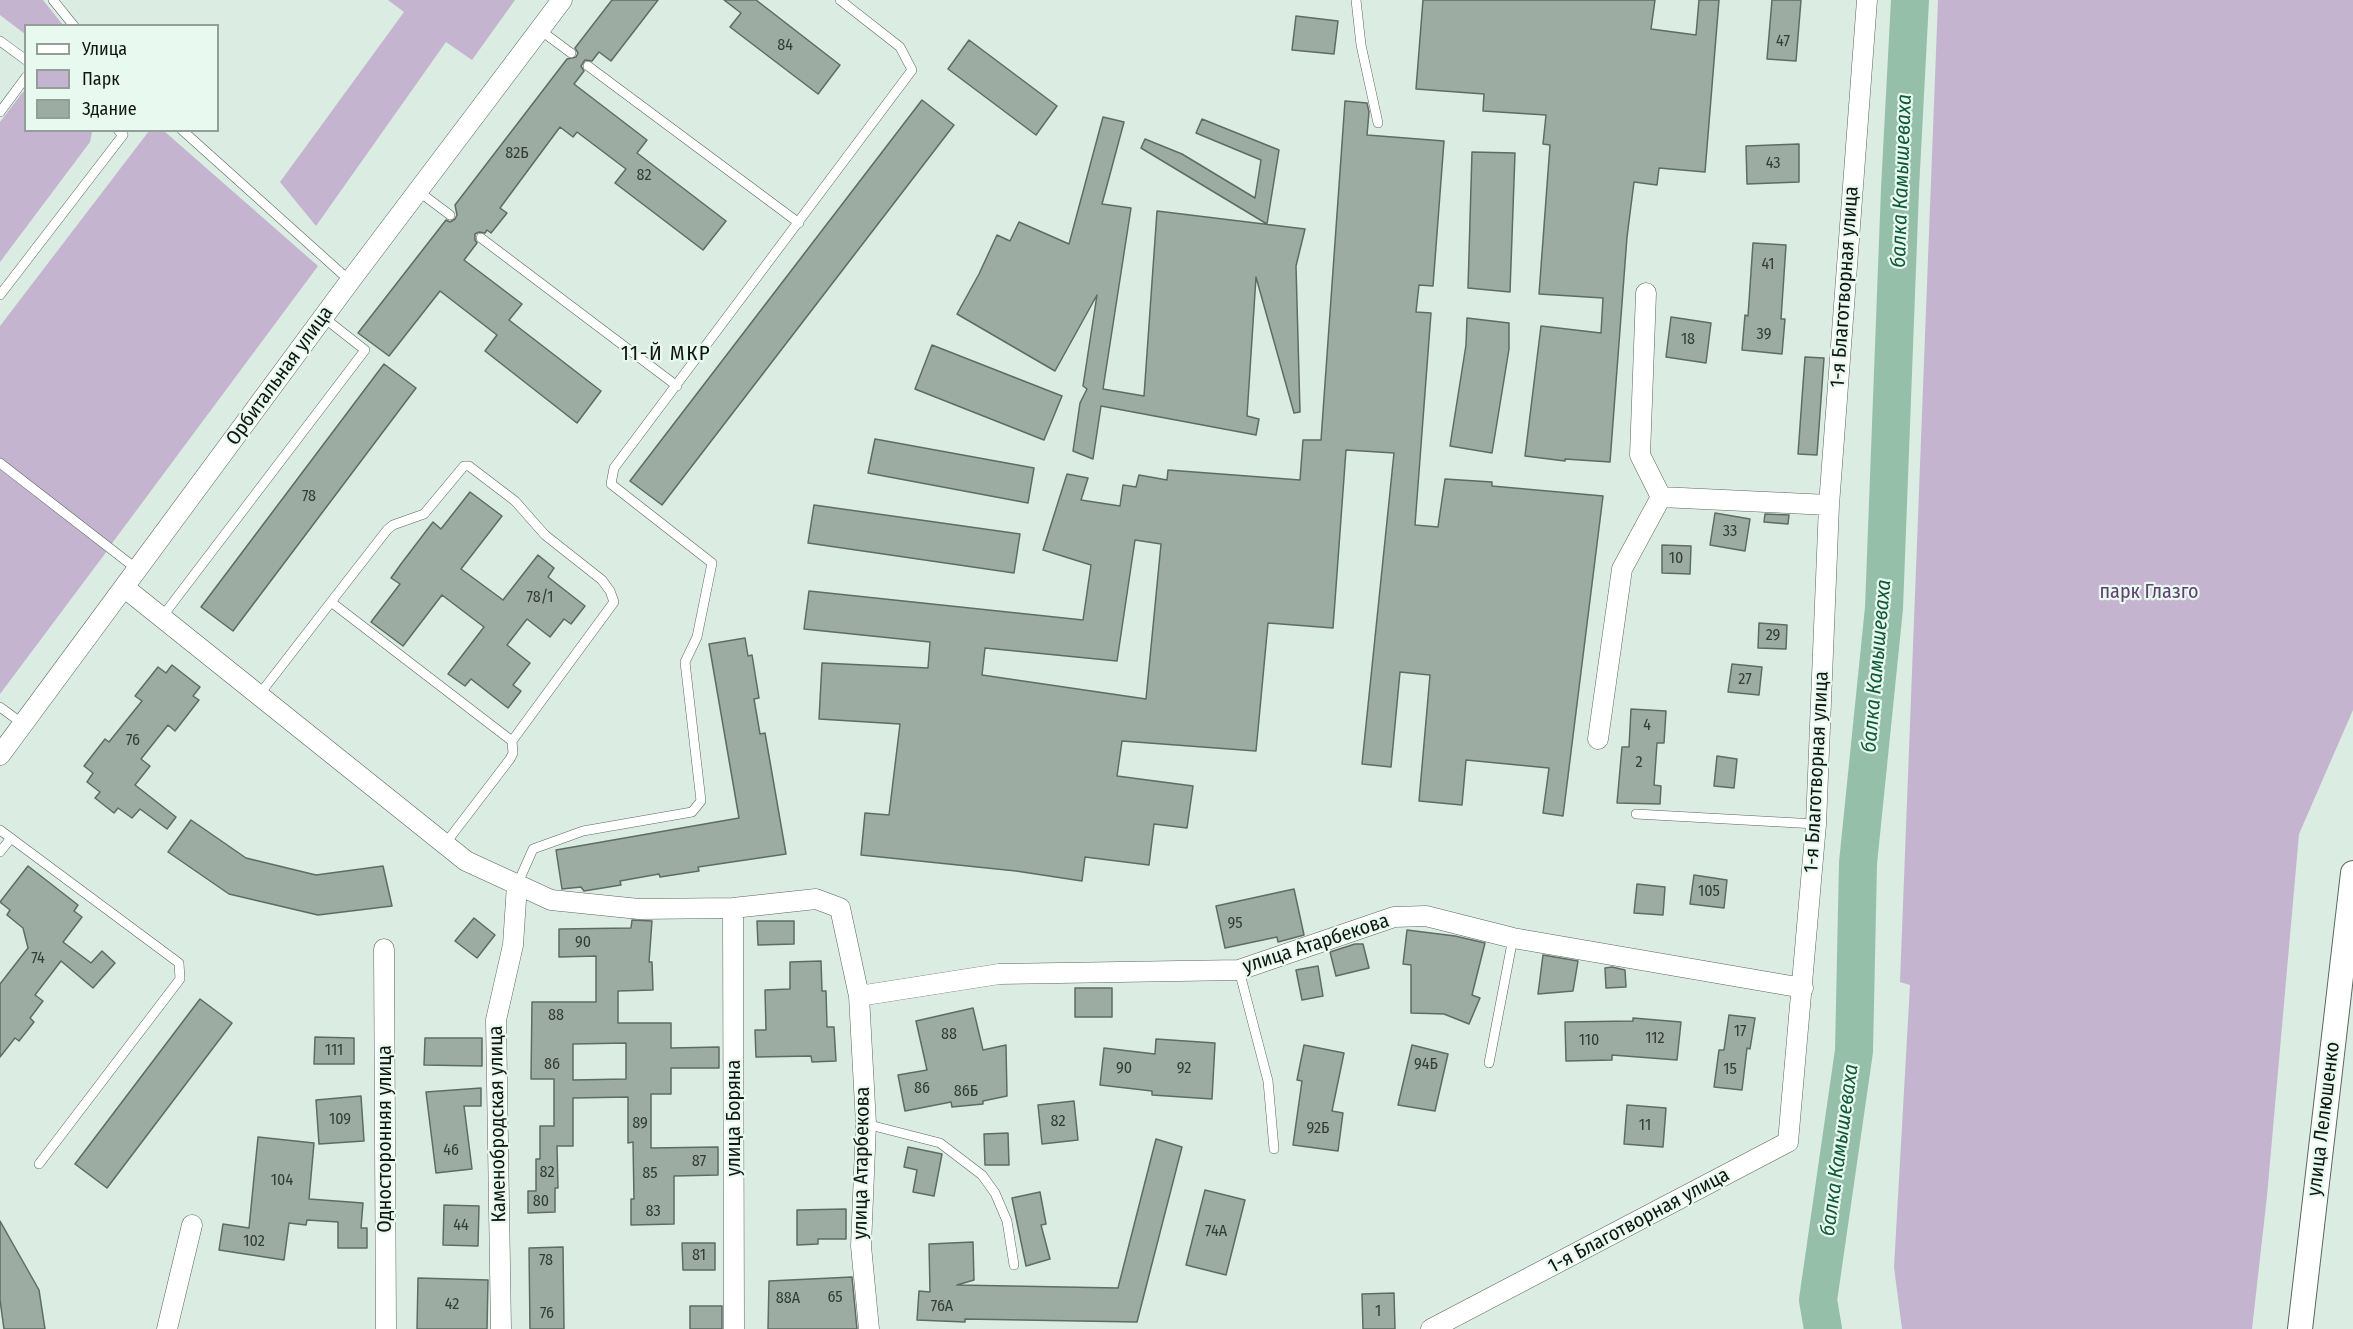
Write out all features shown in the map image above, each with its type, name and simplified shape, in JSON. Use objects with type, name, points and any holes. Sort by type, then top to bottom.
[{"type":"street","name":"Орбитальная улица","points":[[0,755],[350,281],[562,0]]},
{"type":"street","name":"1-я Благотворная улица","points":[[1431,1329],[1788,1142],[1816,824],[1829,505],[1867,0]]},
{"type":"street","points":[[1646,293],[1640,455],[1661,497]]},
{"type":"street","points":[[1661,497],[1829,505]]},
{"type":"street","points":[[1598,739],[1622,569],[1661,497]]},
{"type":"street","points":[[125,588],[466,861],[551,900],[639,909],[733,908]]},
{"type":"street","name":"улица Лелюшенко","points":[[2300,1329],[2353,873]]},
{"type":"street","name":"Каменобродская улица","points":[[501,1329],[496,1020],[513,945],[517,885]]},
{"type":"street","name":"улица Атарбекова","points":[[733,908],[816,899],[840,908],[860,996],[866,1124],[861,1246],[869,1329]]},
{"type":"street","name":"улица Боряна","points":[[733,908],[734,1329]]},
{"type":"street","name":"улица Атарбекова","points":[[860,996],[999,974],[1239,970],[1394,917],[1426,916],[1513,938],[1803,988]]},
{"type":"street","name":"Односторонняя улица","points":[[384,949],[386,1329]]},
{"type":"street","points":[[167,1329],[192,1225]]},
{"type":"lane","points":[[53,0],[72,24]]},
{"type":"lane","points":[[60,8],[67,0]]},
{"type":"lane","points":[[517,885],[533,849],[583,831],[692,812],[701,801],[685,662],[697,637],[712,563],[611,484],[615,468],[912,70],[900,47],[840,0]]},
{"type":"lane","points":[[1356,0],[1361,45],[1377,123]]},
{"type":"lane","points":[[540,30],[571,53]]},
{"type":"lane","points":[[0,41],[24,59]]},
{"type":"lane","points":[[588,66],[799,223]]},
{"type":"lane","points":[[0,111],[24,80]]},
{"type":"lane","points":[[0,295],[123,132]]},
{"type":"lane","points":[[184,132],[350,281]]},
{"type":"lane","points":[[418,191],[450,215]]},
{"type":"lane","points":[[481,238],[676,386]]},
{"type":"lane","points":[[162,617],[365,350],[324,317]]},
{"type":"lane","points":[[0,463],[138,570]]},
{"type":"lane","points":[[259,695],[387,530],[393,525],[424,514],[464,466],[469,466],[515,501],[546,535],[602,580],[614,602],[512,741],[513,753],[510,759],[445,844]]},
{"type":"lane","points":[[331,602],[512,741]]},
{"type":"lane","points":[[0,707],[23,724]]},
{"type":"lane","points":[[1636,814],[1816,824]]},
{"type":"lane","points":[[0,830],[179,963],[180,979],[39,1164]]},
{"type":"lane","points":[[0,852],[11,838]]},
{"type":"lane","points":[[1489,1063],[1513,938]]},
{"type":"lane","points":[[1239,970],[1268,1081],[1274,1149]]},
{"type":"lane","points":[[866,1124],[940,1143],[982,1175],[995,1193],[1007,1221],[1014,1265]]},
{"type":"green space","points":[[0,0],[43,0],[62,24],[24,24],[24,33],[0,15]]},
{"type":"green space","points":[[388,0],[515,0],[472,60],[446,42],[316,226],[280,182],[404,12]]},
{"type":"green space","name":"парк Глазго","points":[[1938,0],[2353,0],[2353,710],[2299,834],[2267,1196],[2252,1329],[1902,1329],[1894,1267],[1910,985],[1900,982]]},
{"type":"green space","points":[[24,92],[24,132],[92,132],[90,142],[0,262],[0,122]]},
{"type":"green space","points":[[148,132],[165,132],[318,266],[110,546],[0,462],[0,326]]},
{"type":"green space","points":[[0,465],[107,551],[0,694]]},
{"type":"building","points":[[612,0],[658,0],[611,61],[599,52],[592,61],[585,60],[581,66],[584,71],[574,84],[647,140],[637,153],[726,221],[703,250],[615,183],[626,169],[577,132],[573,137],[560,127],[500,208],[507,213],[491,233],[487,230],[485,233],[475,234],[477,243],[464,260],[522,304],[509,320],[601,391],[577,423],[485,351],[497,335],[440,291],[389,356],[358,333],[446,220],[450,222],[455,219],[457,215],[455,205],[567,59],[576,57],[578,53],[575,48]]},
{"type":"building","points":[[724,0],[756,0],[840,65],[818,94],[730,27],[741,13]]},
{"type":"building","points":[[1423,0],[1655,0],[1651,29],[1696,35],[1699,0],[1719,0],[1705,172],[1659,168],[1657,185],[1634,182],[1627,237],[1610,462],[1565,459],[1565,461],[1525,456],[1541,326],[1601,333],[1603,298],[1539,294],[1550,145],[1543,144],[1546,115],[1483,111],[1484,94],[1416,89]]},
{"type":"building","points":[[1772,0],[1801,0],[1796,61],[1767,59]]},
{"type":"building","points":[[1296,16],[1338,21],[1334,54],[1292,50]]},
{"type":"building","points":[[969,40],[1057,106],[1036,135],[948,69]]},
{"type":"building","points":[[922,100],[954,125],[662,505],[630,481]]},
{"type":"building","points":[[1345,101],[1367,103],[1369,112],[1367,135],[1444,141],[1433,286],[1419,285],[1416,312],[1431,313],[1415,525],[1438,527],[1445,479],[1492,482],[1492,486],[1603,496],[1563,816],[1543,813],[1549,768],[1466,760],[1462,805],[1419,801],[1430,675],[1400,672],[1391,767],[1362,764],[1394,453],[1346,450],[1333,628],[1268,623],[1256,751],[1122,741],[1117,776],[1193,786],[1187,828],[1154,824],[1149,865],[1085,857],[1082,881],[1016,871],[861,855],[865,813],[889,815],[900,724],[819,719],[822,663],[928,668],[930,642],[804,629],[809,591],[1083,620],[1091,565],[1043,550],[1067,474],[1088,478],[1081,500],[1120,506],[1123,485],[1136,487],[1139,475],[1167,480],[1168,470],[1300,480],[1303,440],[1321,440]],"holes":[[[1135,540],[1161,544],[1146,699],[982,675],[985,648],[1117,661]]]},
{"type":"building","points":[[1103,117],[1124,122],[1102,204],[1131,208],[1103,389],[1144,396],[1157,211],[1305,229],[1296,266],[1300,412],[1294,413],[1256,277],[1247,416],[1259,419],[1256,435],[1101,406],[1093,459],[1073,451],[1080,403],[1087,389],[1083,386],[1097,295],[1055,371],[957,314],[997,235],[1010,241],[1019,222],[1069,244]]},
{"type":"building","points":[[1202,119],[1279,150],[1267,224],[1141,148],[1145,139],[1182,154],[1255,198],[1261,160],[1196,133]]},
{"type":"building","points":[[1799,144],[1799,182],[1747,184],[1746,146]]},
{"type":"building","points":[[1472,152],[1515,153],[1510,292],[1468,288]]},
{"type":"building","points":[[1753,243],[1786,245],[1781,319],[1785,319],[1782,354],[1742,350],[1745,315],[1748,316]]},
{"type":"building","points":[[1671,317],[1711,323],[1706,363],[1666,357]]},
{"type":"building","points":[[1467,318],[1509,323],[1509,349],[1492,453],[1450,446],[1466,345]]},
{"type":"building","points":[[932,345],[1062,396],[1044,440],[915,389]]},
{"type":"building","points":[[1805,357],[1824,358],[1817,455],[1798,454]]},
{"type":"building","points":[[384,364],[416,388],[233,631],[201,607]]},
{"type":"building","points":[[875,439],[1034,468],[1028,503],[868,473]]},
{"type":"building","points":[[470,492],[502,516],[461,569],[503,600],[538,555],[554,568],[548,577],[585,606],[571,624],[564,619],[550,637],[527,619],[507,645],[530,663],[513,685],[521,691],[508,708],[471,679],[465,686],[448,674],[484,627],[442,595],[403,646],[371,622],[400,584],[391,578],[401,564],[433,522],[441,529]]},
{"type":"building","points":[[814,505],[1020,534],[1014,573],[808,543]]},
{"type":"building","points":[[1715,513],[1750,519],[1745,551],[1710,545]]},
{"type":"building","points":[[1765,514],[1789,515],[1788,524],[1764,522]]},
{"type":"building","points":[[1662,545],[1691,546],[1690,574],[1662,573]]},
{"type":"building","points":[[1759,623],[1787,625],[1786,649],[1758,648]]},
{"type":"building","points":[[745,638],[748,656],[752,655],[759,698],[754,699],[760,734],[765,733],[786,854],[698,867],[699,871],[660,877],[659,874],[620,881],[621,885],[584,891],[581,887],[562,889],[556,850],[739,818],[709,644]]},
{"type":"building","points":[[1732,664],[1762,667],[1759,695],[1728,692]]},
{"type":"building","points":[[172,665],[200,687],[193,696],[199,700],[175,731],[168,725],[141,759],[150,766],[135,785],[176,817],[167,829],[140,809],[132,818],[118,808],[114,813],[95,798],[100,792],[87,782],[93,773],[84,766],[105,739],[109,742],[142,701],[135,696],[158,667],[166,673]]},
{"type":"building","points":[[1631,709],[1666,711],[1664,743],[1657,743],[1654,785],[1661,786],[1660,804],[1617,803],[1622,747],[1629,747]]},
{"type":"building","points":[[1717,756],[1737,759],[1734,788],[1714,786]]},
{"type":"building","points":[[191,820],[246,858],[316,875],[383,866],[392,906],[318,915],[229,894],[168,852]]},
{"type":"building","points":[[28,866],[78,905],[74,911],[82,917],[63,942],[91,963],[102,951],[115,963],[93,988],[61,961],[35,995],[43,1001],[30,1018],[34,1022],[19,1041],[15,1038],[0,1057],[0,984],[28,948],[23,928],[7,915],[10,910],[0,902]]},
{"type":"building","points":[[1694,875],[1727,880],[1724,908],[1690,904]]},
{"type":"building","points":[[1637,884],[1665,887],[1663,915],[1634,913]]},
{"type":"building","points":[[1294,889],[1304,935],[1278,942],[1277,937],[1225,948],[1216,906]]},
{"type":"building","points":[[474,918],[495,935],[477,958],[455,941]]},
{"type":"building","points":[[632,920],[652,921],[649,962],[652,962],[653,990],[618,991],[618,1023],[671,1023],[671,1048],[719,1047],[719,1068],[671,1068],[671,1094],[651,1094],[651,1148],[718,1147],[718,1175],[674,1176],[674,1224],[631,1225],[631,1199],[634,1199],[633,1142],[628,1143],[628,1097],[573,1098],[573,1146],[557,1146],[558,1188],[555,1188],[555,1212],[528,1213],[528,1191],[536,1191],[536,1159],[540,1159],[540,1126],[554,1126],[554,1079],[531,1079],[532,1002],[596,1002],[596,956],[559,957],[559,929],[631,928]],"holes":[[[626,1043],[626,1079],[573,1080],[573,1044]]]},
{"type":"building","points":[[757,921],[794,921],[794,944],[758,945]]},
{"type":"building","points":[[1407,930],[1455,936],[1485,943],[1472,995],[1480,998],[1469,1024],[1444,1014],[1411,1013],[1411,965],[1403,964]]},
{"type":"building","points":[[1355,944],[1363,944],[1369,968],[1336,976],[1330,952]]},
{"type":"building","points":[[1543,955],[1578,961],[1573,991],[1538,994]]},
{"type":"building","points":[[821,961],[822,991],[826,991],[827,1027],[834,1027],[836,1061],[812,1062],[811,1056],[756,1057],[755,1030],[766,1030],[765,990],[790,989],[790,962]]},
{"type":"building","points":[[1318,966],[1323,996],[1302,1000],[1296,970]]},
{"type":"building","points":[[1605,968],[1625,970],[1626,987],[1606,988]]},
{"type":"building","points":[[1075,988],[1112,988],[1112,1017],[1075,1017]]},
{"type":"building","points":[[200,999],[232,1023],[107,1188],[75,1164]]},
{"type":"building","points":[[973,1008],[983,1050],[1006,1045],[1007,1096],[983,1101],[983,1104],[952,1107],[951,1102],[905,1111],[898,1075],[927,1070],[916,1021]]},
{"type":"building","points":[[1729,1015],[1755,1018],[1750,1049],[1747,1048],[1742,1090],[1714,1087],[1719,1050],[1724,1050]]},
{"type":"building","points":[[1633,1018],[1681,1022],[1677,1060],[1612,1055],[1612,1060],[1566,1061],[1565,1022],[1633,1021]]},
{"type":"building","points":[[315,1037],[354,1038],[354,1064],[314,1064]]},
{"type":"building","points":[[425,1038],[482,1038],[482,1066],[424,1065]]},
{"type":"building","points":[[1156,1039],[1215,1043],[1212,1099],[1152,1095],[1152,1091],[1100,1085],[1104,1048],[1155,1054]]},
{"type":"building","points":[[1304,1045],[1344,1053],[1332,1111],[1343,1113],[1338,1151],[1293,1145],[1302,1081],[1297,1080]]},
{"type":"building","points":[[1412,1045],[1448,1054],[1435,1111],[1398,1105]]},
{"type":"building","points":[[481,1088],[481,1106],[464,1106],[472,1169],[436,1173],[426,1092]]},
{"type":"building","points":[[361,1096],[364,1141],[319,1144],[316,1100]]},
{"type":"building","points":[[1074,1101],[1078,1140],[1042,1144],[1038,1105]]},
{"type":"building","points":[[1627,1105],[1666,1108],[1663,1147],[1624,1144]]},
{"type":"building","points":[[1008,1133],[1009,1165],[985,1165],[984,1134]]},
{"type":"building","points":[[258,1137],[314,1143],[309,1199],[363,1203],[361,1228],[367,1228],[367,1248],[338,1248],[338,1222],[307,1220],[306,1225],[289,1223],[284,1260],[219,1250],[223,1224],[249,1228]]},
{"type":"building","points":[[1156,1139],[1182,1147],[1137,1322],[917,1320],[919,1291],[930,1292],[929,1244],[973,1242],[974,1280],[957,1285],[1118,1288]]},
{"type":"building","points":[[908,1147],[942,1154],[934,1196],[913,1192],[917,1170],[904,1167]]},
{"type":"building","points":[[1205,1190],[1245,1200],[1226,1275],[1186,1265]]},
{"type":"building","points":[[1040,1192],[1046,1224],[1041,1225],[1050,1259],[1026,1266],[1012,1198]]},
{"type":"building","points":[[444,1205],[479,1206],[478,1246],[443,1245]]},
{"type":"building","points":[[846,1209],[846,1239],[818,1239],[818,1244],[797,1245],[797,1210]]},
{"type":"building","points":[[0,1221],[39,1290],[45,1329],[4,1329],[0,1300]]},
{"type":"building","points":[[682,1243],[715,1243],[715,1270],[683,1270]]},
{"type":"building","points":[[563,1247],[564,1329],[530,1329],[529,1248]]},
{"type":"building","points":[[852,1277],[857,1329],[768,1329],[769,1281]]},
{"type":"building","points":[[418,1278],[488,1280],[487,1329],[417,1329]]},
{"type":"building","points":[[1394,1293],[1395,1329],[1363,1329],[1362,1294]]},
{"type":"building","points":[[690,1306],[722,1306],[722,1329],[690,1329]]},
{"type":"waterway","name":"балка Камышеваха","points":[[1823,1329],[1818,1300],[1854,1051],[1858,863],[1884,608],[1900,189],[1910,0]]},
{"type":"district","name":"11-Й МКР","points":[[666,354]]}]
